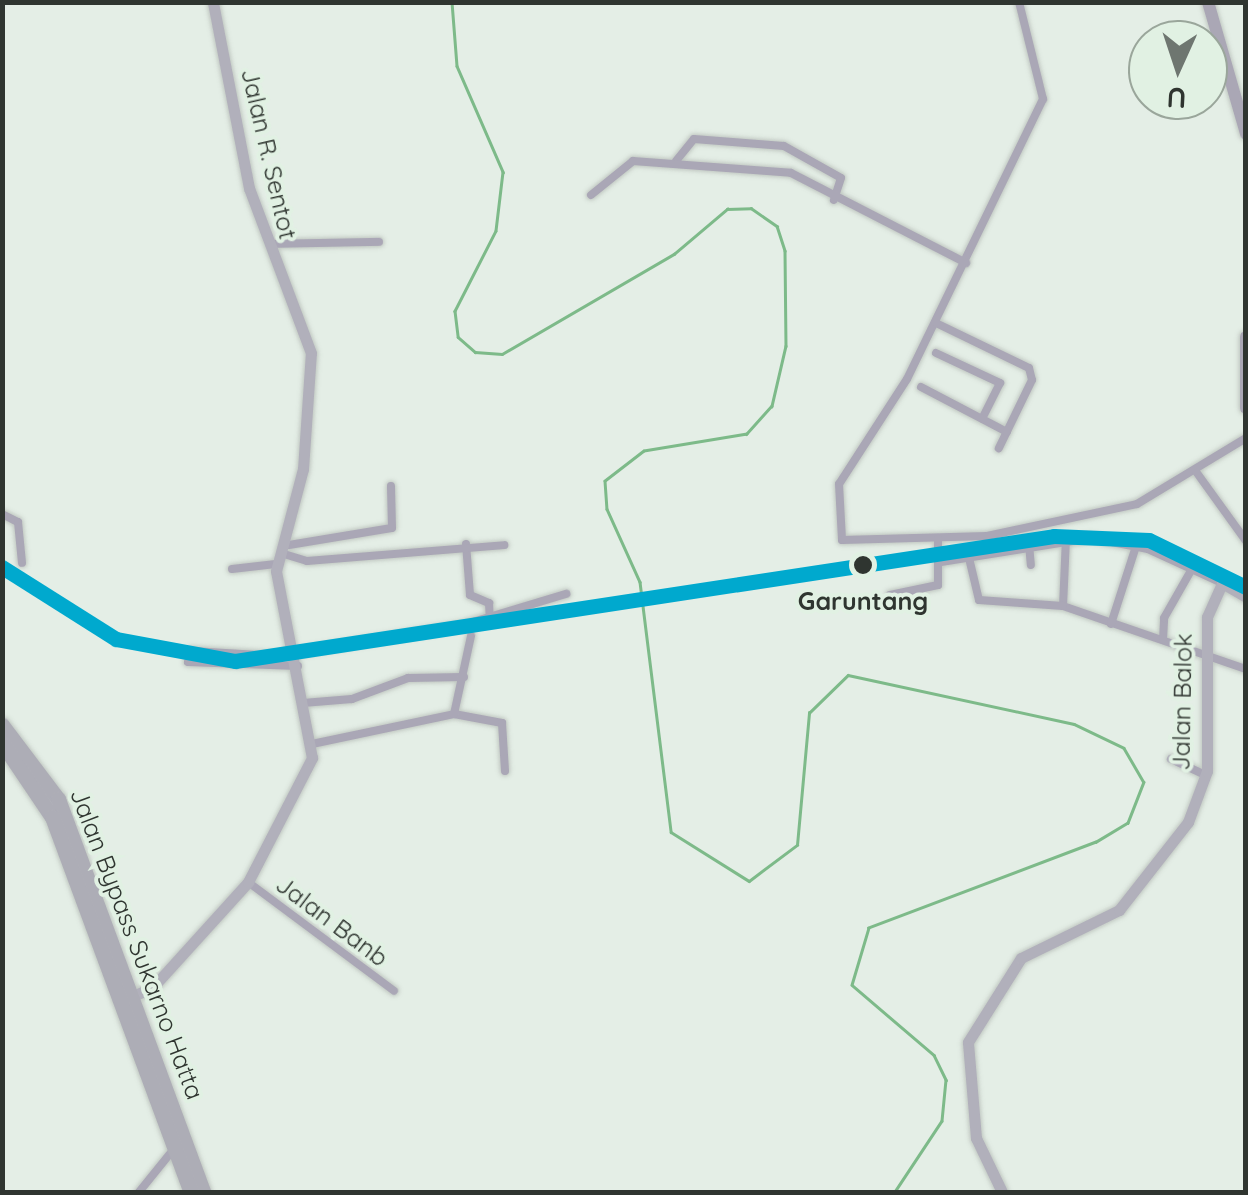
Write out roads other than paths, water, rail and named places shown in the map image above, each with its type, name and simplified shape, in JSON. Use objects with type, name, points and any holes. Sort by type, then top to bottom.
[{"type":"highway","name":"Jalan Bypass Sukarno Hatta","points":[[2,724],[58,799],[191,1192]]},
{"type":"highway","name":"Jalan Bypass Sukarno Hatta","points":[[2,743],[52,817],[203,1192]]},
{"type":"main road","points":[[1208,2],[1246,134]]},
{"type":"main road","points":[[1246,337],[1246,408]]},
{"type":"street","name":"Jalan R. Sentot","points":[[126,999],[152,988],[248,882],[302,789],[312,744],[283,554],[311,354],[266,246],[213,2]]},
{"type":"street","points":[[1018,2],[1042,100],[936,322],[836,497],[844,542],[938,539],[1137,504],[1197,473],[1246,438]]},
{"type":"street","points":[[676,161],[694,139],[784,146],[841,178],[834,200]]},
{"type":"street","points":[[591,195],[633,160],[791,173],[834,200],[966,263]]},
{"type":"street","points":[[266,246],[379,242]]},
{"type":"street","points":[[936,322],[1029,368],[1032,380],[999,448]]},
{"type":"street","points":[[936,353],[1000,384],[982,419]]},
{"type":"street","points":[[921,387],[1007,432]]},
{"type":"street","points":[[1197,473],[1246,542]]},
{"type":"street","points":[[232,570],[392,528],[392,486]]},
{"type":"street","points":[[2,514],[18,522],[22,563]]},
{"type":"street","points":[[941,562],[1066,538],[1136,546],[1246,597]]},
{"type":"street","points":[[1062,606],[1066,538]]},
{"type":"street","points":[[890,596],[938,585],[938,539]]},
{"type":"street","points":[[283,554],[307,561],[466,544],[504,545]]},
{"type":"street","points":[[466,544],[470,595],[490,602],[490,620]]},
{"type":"street","points":[[1029,544],[1031,565]]},
{"type":"street","points":[[1111,624],[1136,546]]},
{"type":"street","points":[[970,558],[974,596],[1062,606],[1246,669]]},
{"type":"street","points":[[1163,640],[1164,618],[1192,569]]},
{"type":"street","name":"Jalan Balok","points":[[1002,1192],[976,1138],[965,1055],[976,1024],[1029,951],[1108,917],[1139,892],[1188,822],[1205,775],[1205,654],[1222,583]]},
{"type":"street","points":[[298,666],[190,664],[197,651],[296,652],[490,620],[566,594]]},
{"type":"street","points":[[454,714],[470,636]]},
{"type":"street","points":[[303,703],[352,699],[408,678],[464,677]]},
{"type":"street","points":[[312,744],[454,714],[502,724],[506,772]]},
{"type":"street","points":[[1171,759],[1205,775]]},
{"type":"street","name":"Jalan Banb","points":[[248,882],[394,991]]},
{"type":"street","points":[[139,1192],[176,1149]]},
{"type":"waterway","points":[[452,2],[457,66],[503,172],[496,231],[455,311],[458,337],[475,352],[502,354],[674,254],[727,209],[751,208],[777,226],[785,251],[786,346],[772,406],[747,434],[644,451],[605,481],[607,509],[640,582],[671,832],[749,881],[797,845],[809,713],[848,675],[1074,724],[1124,748],[1144,782],[1128,823],[1096,842],[869,928],[852,985],[934,1055],[946,1080],[942,1121],[895,1192]]},
{"type":"place","name":"Garuntang","points":[[863,565]]}]
